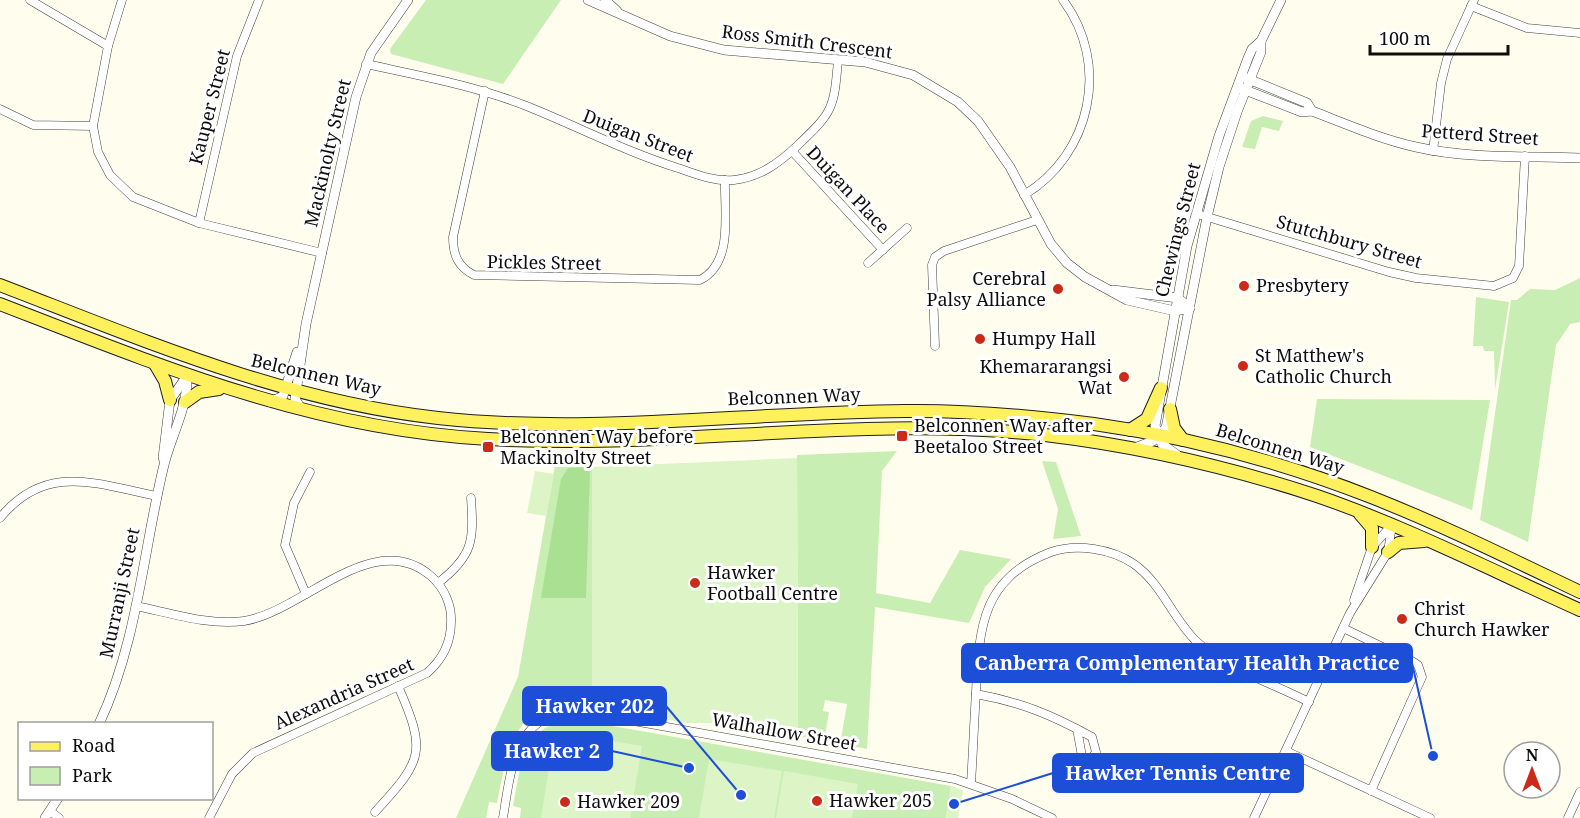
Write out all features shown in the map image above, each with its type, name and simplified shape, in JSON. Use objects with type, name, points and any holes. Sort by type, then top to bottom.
[{"type":"main road","name":"Belconnen Way","points":[[0,285],[216,368],[372,408],[440,418],[576,424],[864,411],[954,411],[1052,419],[1158,435],[1281,466],[1370,496],[1580,592]]},
{"type":"main road","name":"Belconnen Way","points":[[0,304],[223,389],[302,411],[431,435],[488,440],[576,442],[865,429],[978,430],[1049,436],[1131,449],[1186,460],[1276,483],[1359,512],[1428,540],[1580,610]]},
{"type":"main road","points":[[73,332],[80,316]]},
{"type":"main road","points":[[171,351],[182,364],[187,376],[216,368]]},
{"type":"main road","points":[[155,364],[165,381],[170,400]]},
{"type":"main road","points":[[1130,430],[1147,419],[1161,388]]},
{"type":"main road","points":[[185,402],[199,392],[223,389]]},
{"type":"main road","points":[[1170,409],[1174,428],[1183,440]]},
{"type":"main road","points":[[864,411],[865,429]]},
{"type":"main road","points":[[576,424],[576,442]]},
{"type":"main road","points":[[1370,496],[1389,514],[1392,525],[1405,519],[1426,520]]},
{"type":"main road","points":[[1359,512],[1372,528],[1372,547]]},
{"type":"main road","points":[[1388,552],[1399,543],[1428,540]]},
{"type":"street","points":[[30,0],[108,46]]},
{"type":"street","points":[[122,0],[108,46],[93,126],[101,160],[120,188],[133,197],[199,223],[322,253]]},
{"type":"street","name":"Kauper Street","points":[[199,223],[237,56],[260,0]]},
{"type":"street","name":"Mackinolty Street","points":[[291,389],[356,97],[366,64],[383,32],[408,0]]},
{"type":"street","name":"Ross Smith Crescent","points":[[588,0],[670,36],[724,50],[889,66],[914,75],[951,97],[978,121],[995,143],[1036,220],[1067,263],[1085,278],[1127,300],[1175,311],[1191,308]]},
{"type":"street","name":"Ross Smith Crescent","points":[[605,0],[619,13]]},
{"type":"street","points":[[1024,195],[1044,183],[1060,166],[1073,147],[1086,114],[1090,91],[1089,67],[1076,22],[1063,0]]},
{"type":"street","name":"Chewings Street","points":[[1214,171],[1187,246],[1155,426],[1158,435],[1166,428],[1191,308],[1214,171],[1223,137],[1245,78],[1252,49],[1261,41],[1281,0]]},
{"type":"street","points":[[1433,151],[1441,83],[1447,59],[1472,3],[1527,28],[1580,33]]},
{"type":"street","name":"Duigan Street","points":[[366,64],[485,91],[530,108],[637,156],[702,176],[725,180],[760,173],[792,151],[831,110],[838,60]]},
{"type":"street","name":"Petterd Street","points":[[1245,78],[1307,103],[1312,111]]},
{"type":"street","name":"Petterd Street","points":[[1241,88],[1302,112],[1312,111],[1396,142],[1433,151],[1580,158]]},
{"type":"street","name":"Pickles Street","points":[[485,91],[453,237],[454,254],[459,264],[474,275],[700,280],[714,272],[722,256],[725,180]]},
{"type":"street","points":[[0,109],[33,125],[93,126]]},
{"type":"street","name":"Duigan Place","points":[[792,151],[883,250]]},
{"type":"street","name":"Stutchbury Street","points":[[1197,214],[1389,272],[1447,283],[1494,286],[1513,278],[1519,266],[1525,156]]},
{"type":"street","points":[[935,346],[932,265],[935,257],[944,251],[1036,220]]},
{"type":"street","name":"Duigan Place","points":[[868,263],[907,228]]},
{"type":"street","name":"Ross Smith Crescent","points":[[1110,290],[1178,298]]},
{"type":"street","points":[[1178,298],[1191,308]]},
{"type":"street","name":"Murranji Street","points":[[163,466],[163,443],[170,400],[187,376]]},
{"type":"street","name":"Murranji Street","points":[[99,722],[124,657],[163,466],[185,402],[187,376]]},
{"type":"street","points":[[270,402],[291,389],[302,411]]},
{"type":"street","points":[[1131,449],[1146,445],[1158,435],[1169,451],[1186,460]]},
{"type":"street","points":[[306,594],[285,545],[294,503],[310,472]]},
{"type":"street","points":[[0,518],[26,493],[59,480],[77,480],[157,496]]},
{"type":"street","points":[[438,583],[466,558],[473,527],[471,498]]},
{"type":"street","points":[[1254,818],[1350,613],[1372,547],[1392,525]]},
{"type":"street","points":[[1350,613],[1388,552],[1392,525]]},
{"type":"street","points":[[971,783],[980,634],[985,615],[998,590],[1023,565],[1058,550],[1071,548],[1109,552],[1134,564],[1161,590],[1178,620],[1204,648],[1308,702]]},
{"type":"street","name":"Alexandria Street","points":[[136,606],[230,623],[265,614],[362,566],[391,559],[413,564],[438,583],[448,602],[451,617],[450,639],[444,653],[427,674],[253,753],[232,774],[208,818]]},
{"type":"street","points":[[1343,628],[1418,664],[1422,676],[1371,790]]},
{"type":"street","points":[[375,812],[400,785],[414,759],[417,746],[413,721],[398,687]]},
{"type":"street","points":[[976,694],[1026,705],[1053,715],[1077,729]]},
{"type":"street","name":"Walhallow Street","points":[[503,818],[513,763],[522,740],[544,718],[564,711],[578,711],[923,771],[971,783],[1052,818]]},
{"type":"street","points":[[1286,751],[1430,818]]},
{"type":"street","points":[[1568,818],[1580,792]]},
{"type":"street","points":[[57,800],[47,815],[59,818]]},
{"type":"green space","points":[[426,0],[561,0],[503,84],[391,54],[390,49]]},
{"type":"green space","points":[[1263,116],[1283,121],[1279,131],[1262,127],[1255,149],[1242,147],[1251,121]]},
{"type":"green space","points":[[1580,278],[1580,322],[1570,324],[1556,345],[1528,542],[1480,520],[1511,300],[1517,300],[1530,289],[1555,290]]},
{"type":"green space","points":[[1476,297],[1509,302],[1495,390],[1494,351],[1484,351],[1483,346],[1473,346]]},
{"type":"green space","points":[[1317,399],[1490,400],[1472,510],[1310,447]]},
{"type":"green space","points":[[897,451],[882,471],[876,593],[930,603],[960,550],[1011,559],[985,587],[969,623],[875,607],[867,749],[840,744],[847,704],[825,700],[823,711],[829,712],[824,741],[798,736],[797,455]]},
{"type":"green space","name":"Hawker Football Centre","points":[[797,458],[798,736],[720,723],[686,723],[648,716],[634,708],[592,700],[592,467]]},
{"type":"green space","points":[[1042,461],[1056,462],[1081,536],[1053,539],[1058,509]]},
{"type":"green space","points":[[592,464],[592,700],[567,700],[547,705],[532,714],[512,743],[497,803],[489,802],[486,818],[456,818],[518,677],[555,465]]},
{"type":"green space","points":[[590,467],[586,598],[541,598],[561,479],[568,468]]},
{"type":"green space","points":[[535,471],[554,474],[546,516],[527,513]]},
{"type":"green space","points":[[573,719],[951,786],[946,818],[520,818],[521,808],[513,806],[527,749],[543,729]]},
{"type":"green space","points":[[555,731],[642,746],[630,818],[541,818]]},
{"type":"green space","points":[[709,759],[782,771],[774,818],[699,818]]},
{"type":"green space","name":"Hawker 205","points":[[784,771],[858,784],[852,818],[776,818]]},
{"type":"green space","points":[[951,786],[963,790],[958,818],[946,818]]},
{"type":"place","name":"Presbytery","points":[[1244,286]]},
{"type":"place","name":"Cerebral Palsy Alliance","points":[[1058,289]]},
{"type":"place","name":"Humpy Hall","points":[[980,339]]},
{"type":"place","name":"St Matthew's Catholic Church","points":[[1243,366]]},
{"type":"place","name":"Khemararangsi Wat","points":[[1124,377]]},
{"type":"place","name":"Belconnen Way after Beetaloo Street","points":[[902,436]]},
{"type":"place","name":"Belconnen Way before Mackinolty Street","points":[[488,447]]},
{"type":"place","name":"Hawker Football Centre","points":[[695,583]]},
{"type":"place","name":"Christ Church Hawker","points":[[1402,619]]},
{"type":"place","name":"Canberra Complementary Health Practice","points":[[1433,756]]},
{"type":"place","name":"Hawker 2","points":[[689,768]]},
{"type":"place","name":"Hawker 202","points":[[741,795]]},
{"type":"place","name":"Hawker 205","points":[[817,801]]},
{"type":"place","name":"Hawker 209","points":[[565,802]]},
{"type":"place","name":"Hawker Tennis Centre","points":[[954,804]]}]
